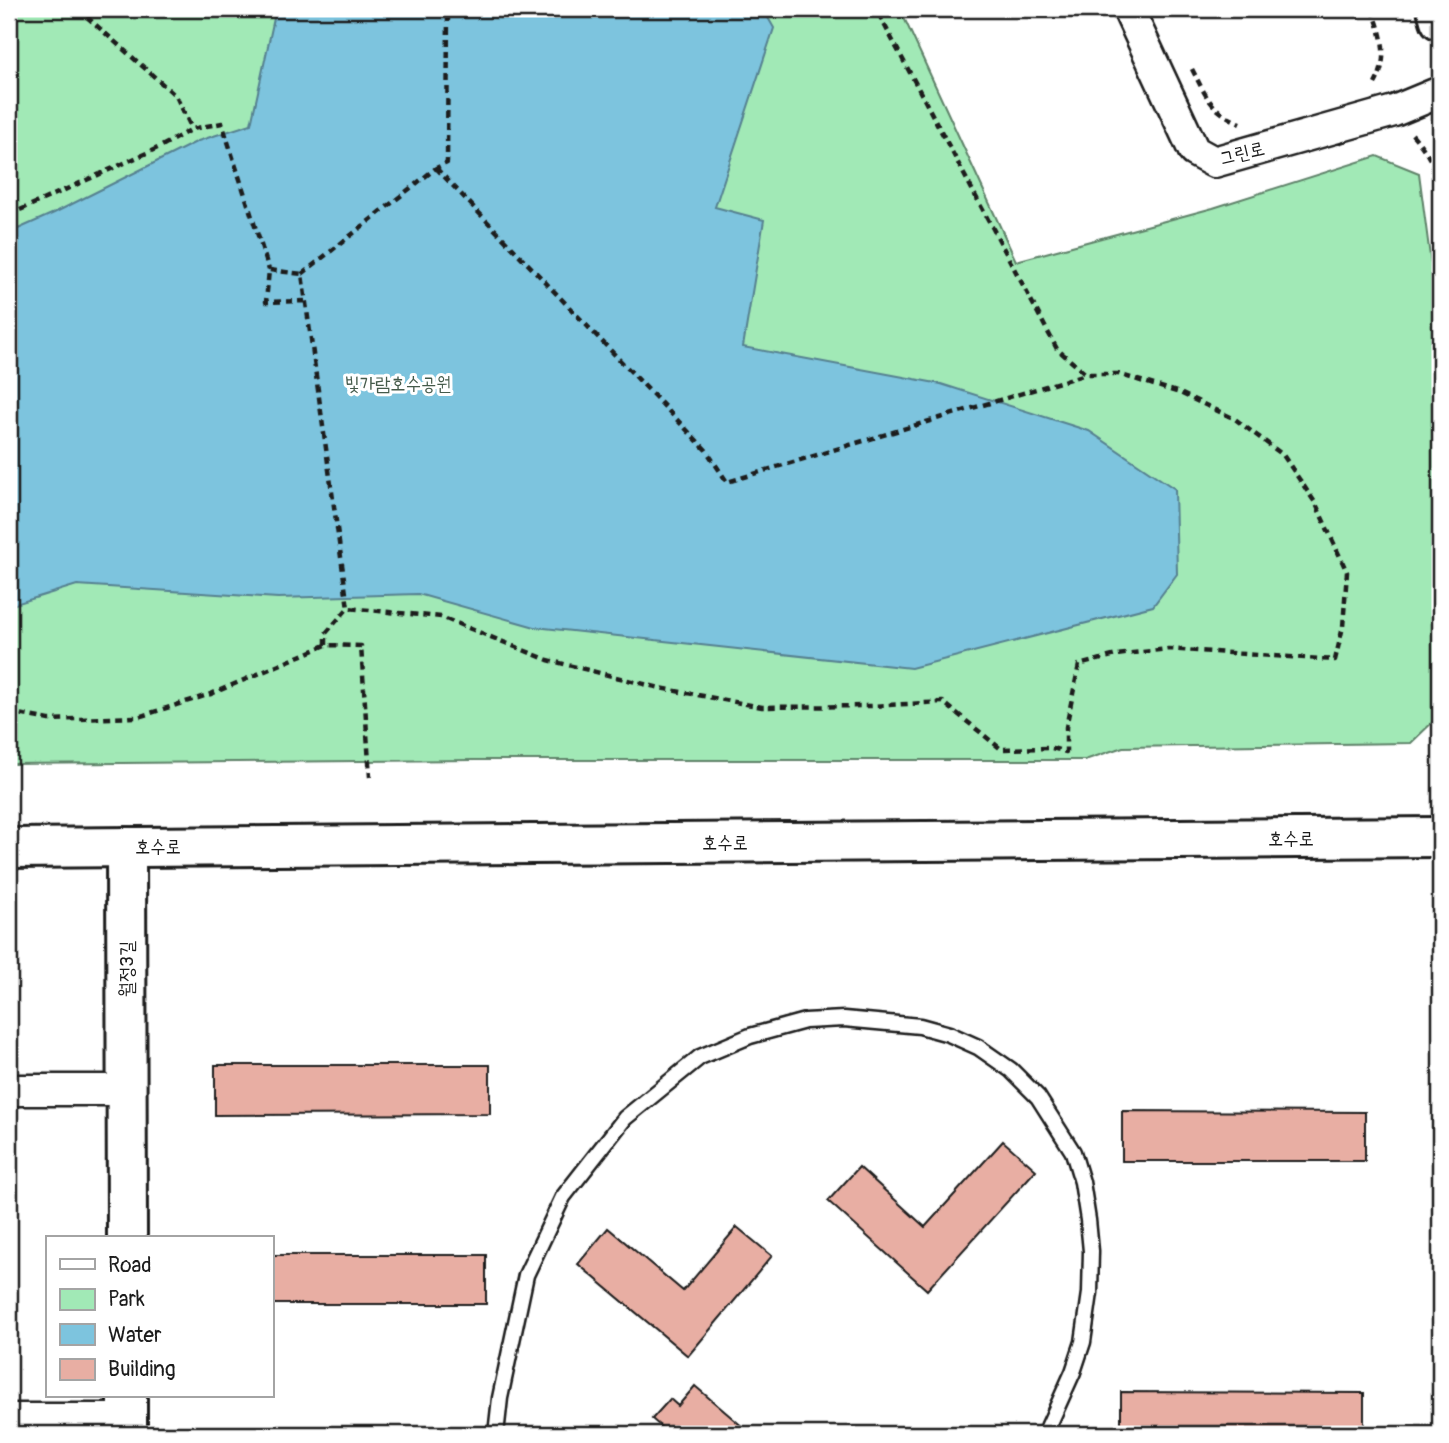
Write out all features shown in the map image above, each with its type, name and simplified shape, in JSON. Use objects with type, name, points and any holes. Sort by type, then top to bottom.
[{"type":"street","name":"그린로","points":[[1128,9],[1194,151],[1214,162],[1394,111],[1440,92]]},
{"type":"street","points":[[1437,9],[1440,20]]},
{"type":"street","name":"호수로","points":[[9,848],[1440,837]]},
{"type":"street","name":"월정3길","points":[[126,847],[127,1236]]},
{"type":"street","points":[[9,1090],[128,1090]]},
{"type":"street","points":[[9,1419],[126,1416]]},
{"type":"lane","points":[[496,1434],[500,1398],[527,1275],[563,1197],[625,1118],[700,1057],[710,1052],[750,1036],[805,1021],[844,1019],[920,1026],[949,1034],[978,1047],[1011,1070],[1038,1097],[1073,1152],[1082,1182],[1088,1220],[1091,1251],[1090,1293],[1083,1342],[1073,1372],[1045,1434]]},
{"type":"path","points":[[78,9],[176,96],[192,129]]},
{"type":"path","points":[[269,270],[302,274],[436,168],[447,163],[448,9]]},
{"type":"path","points":[[876,9],[1057,349],[1086,374]]},
{"type":"path","points":[[1363,88],[1376,84],[1384,58],[1382,33],[1372,9]]},
{"type":"path","points":[[1190,65],[1207,99],[1221,115],[1245,125]]},
{"type":"path","points":[[9,215],[160,147],[192,129],[222,123],[269,270],[266,302],[305,301]]},
{"type":"path","points":[[348,608],[441,617],[548,660],[660,688],[762,707],[943,702],[1001,749],[1052,748],[1066,752],[1066,727],[1079,665],[1116,655],[1168,649],[1335,660],[1343,627],[1347,572],[1316,504],[1283,455],[1236,419],[1180,393],[1118,374],[1086,374],[727,482],[706,450],[436,168]]},
{"type":"path","points":[[302,274],[348,608],[326,633],[326,645]]},
{"type":"path","points":[[9,712],[49,720],[138,717],[211,694],[326,645],[361,646],[370,777]]},
{"type":"green space","name":"빛가람호수공원","points":[[9,9],[900,9],[1016,261],[1213,208],[1377,156],[1419,173],[1440,333],[1440,715],[1411,743],[1123,747],[1085,760],[475,760],[9,764]]},
{"type":"water","points":[[276,9],[763,9],[774,28],[715,207],[764,220],[743,347],[941,384],[1089,431],[1175,489],[1177,574],[1153,606],[911,668],[535,627],[418,594],[278,598],[77,585],[9,606],[9,233],[198,141],[251,124]]},
{"type":"building","points":[[215,1065],[490,1065],[490,1114],[215,1115]]},
{"type":"building","points":[[1122,1111],[1365,1112],[1365,1161],[1122,1161]]},
{"type":"building","points":[[1003,1141],[1036,1170],[927,1290],[828,1201],[859,1167],[925,1227]]},
{"type":"building","points":[[737,1227],[772,1256],[688,1356],[578,1264],[608,1228],[683,1291]]},
{"type":"building","points":[[273,1255],[486,1255],[486,1304],[273,1304]]},
{"type":"building","points":[[695,1386],[751,1434],[669,1434],[652,1419],[670,1399],[678,1406]]},
{"type":"building","points":[[1121,1392],[1364,1393],[1364,1434],[1121,1434]]}]
